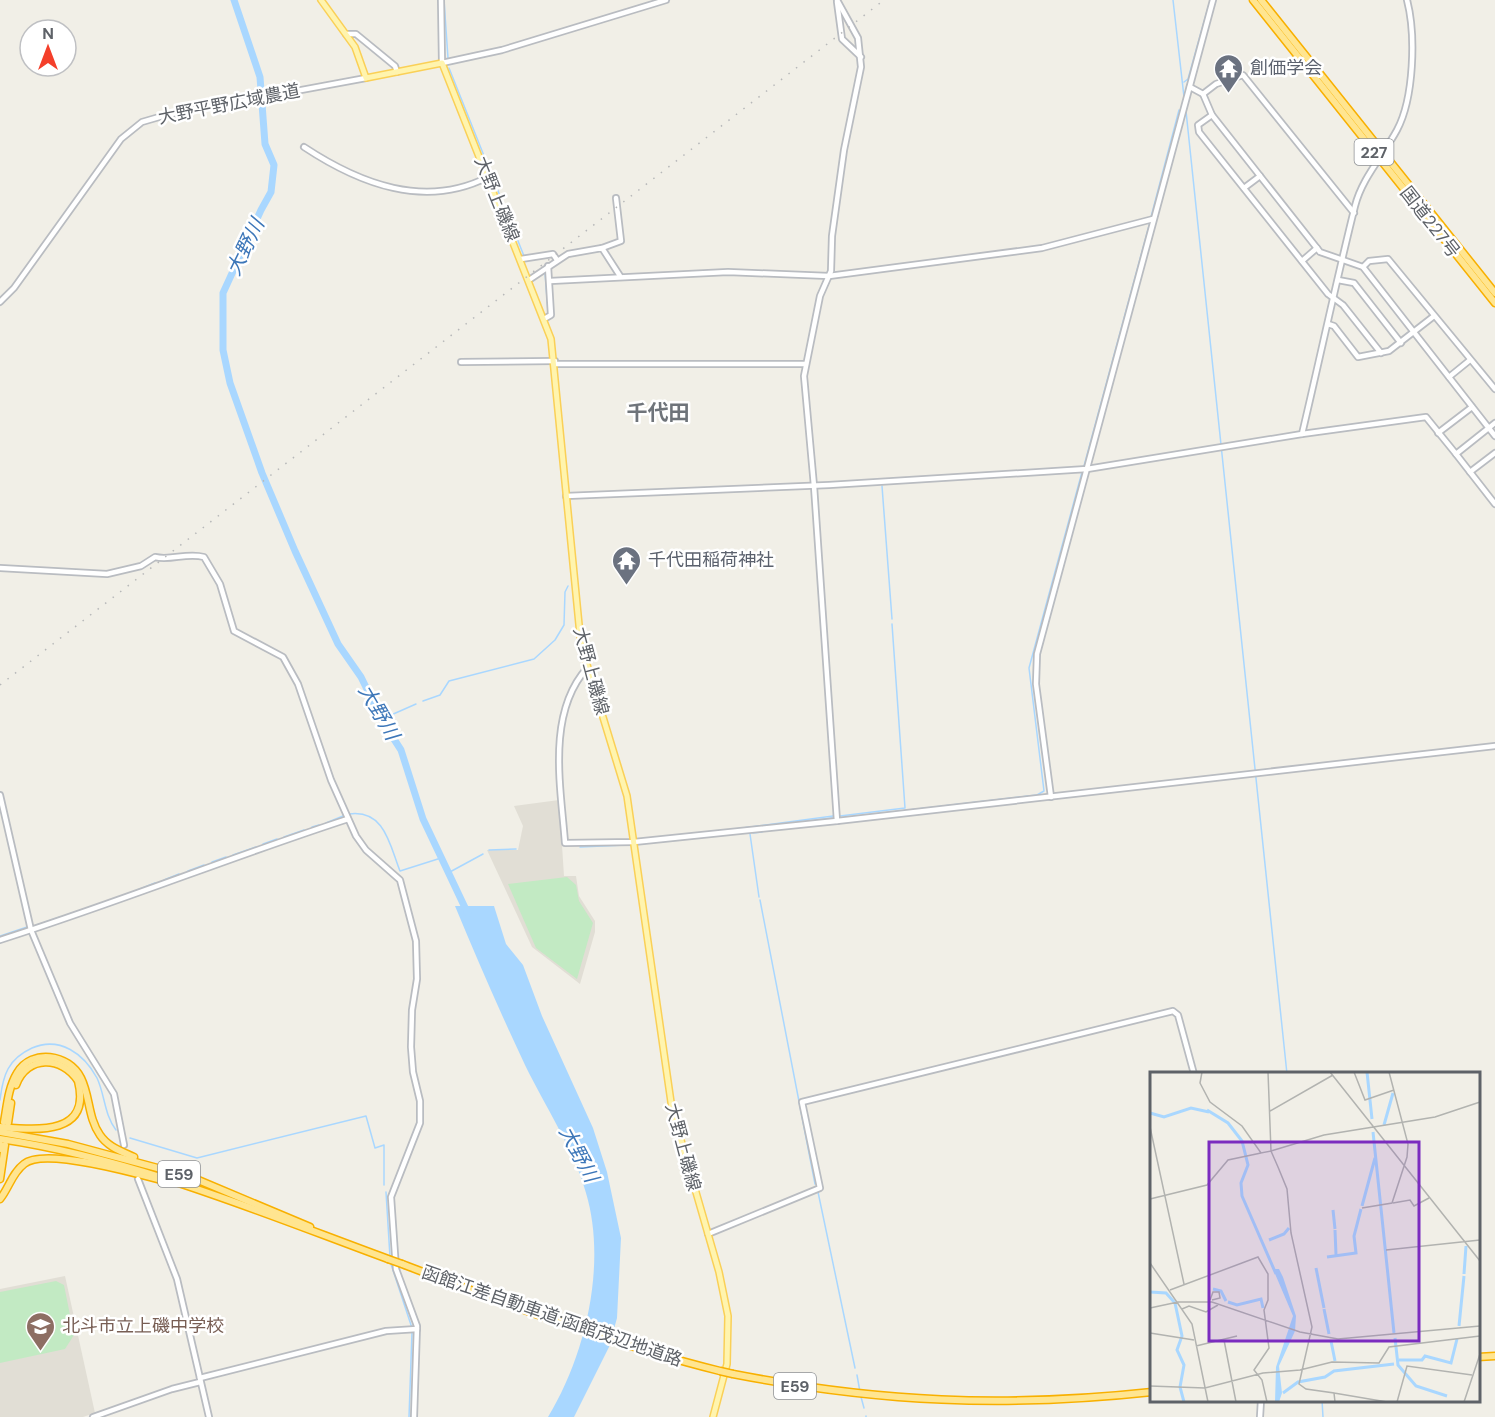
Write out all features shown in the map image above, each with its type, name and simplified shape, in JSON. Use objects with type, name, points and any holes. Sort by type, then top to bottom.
[{"type":"highway","name":"国道227号","points":[[1253,0],[1495,293]]},
{"type":"highway","name":"国道227号","points":[[1261,0],[1495,303]]},
{"type":"highway","points":[[4,1124],[11,1085],[21,1067],[38,1058],[59,1059],[68,1063],[81,1079],[94,1125],[105,1142],[148,1164]]},
{"type":"highway","points":[[50,1061],[59,1063],[74,1074],[81,1092],[80,1102],[76,1111],[65,1123],[38,1130],[4,1124],[18,1079],[29,1066],[50,1061]]},
{"type":"highway","name":"函館江差自動車道;函館茂辺地道路","points":[[0,1132],[68,1144],[191,1177],[349,1245]]},
{"type":"highway","name":"函館江差自動車道;函館茂辺地道路","points":[[0,1139],[125,1165],[211,1193],[544,1317],[646,1351],[733,1374],[870,1396],[916,1400],[1011,1402],[1150,1392]]},
{"type":"highway","points":[[0,1179],[2,1146]]},
{"type":"highway","points":[[0,1199],[23,1164],[33,1158],[48,1156],[211,1193]]},
{"type":"highway","points":[[1480,1358],[1495,1356]]},
{"type":"main road","points":[[321,0],[355,47],[366,78],[442,63]]},
{"type":"main road","name":"大野上磯線","points":[[442,63],[529,279],[544,319],[555,362],[578,627],[587,668],[619,766],[634,842],[668,1087],[681,1144],[723,1289],[730,1335],[727,1364],[712,1417]]},
{"type":"street","points":[[441,0],[442,63],[502,50],[666,0]]},
{"type":"street","points":[[837,0],[842,39],[861,57]]},
{"type":"street","points":[[837,0],[858,38],[861,57],[833,226],[829,276],[820,296],[804,382],[814,486],[837,821]]},
{"type":"street","points":[[1051,797],[1036,684],[1036,665],[1151,220],[1213,0]]},
{"type":"street","points":[[1302,434],[1361,190],[1400,123],[1414,38],[1407,0]]},
{"type":"street","points":[[346,34],[356,34],[395,66],[398,72]]},
{"type":"street","points":[[1203,94],[1216,84],[1243,75],[1354,213]]},
{"type":"street","name":"大野平野広域農道","points":[[0,302],[14,288],[128,131],[150,119],[366,78]]},
{"type":"street","points":[[1190,87],[1203,94],[1212,115],[1320,252],[1363,267],[1495,436]]},
{"type":"street","points":[[1212,115],[1198,125],[1199,132],[1334,300],[1343,305],[1381,353]]},
{"type":"street","points":[[304,147],[330,165],[382,186],[398,189],[450,192],[488,177]]},
{"type":"street","points":[[1244,188],[1260,176]]},
{"type":"street","points":[[529,279],[557,260],[578,251],[602,248],[621,241],[616,198]]},
{"type":"street","points":[[550,281],[728,272],[829,276],[1042,248],[1151,220]]},
{"type":"street","points":[[602,248],[620,276]]},
{"type":"street","points":[[1302,261],[1317,248]]},
{"type":"street","points":[[521,259],[553,254],[557,260]]},
{"type":"street","points":[[1363,267],[1369,261],[1388,259],[1495,389]]},
{"type":"street","points":[[544,319],[551,315],[548,266]]},
{"type":"street","points":[[1338,279],[1354,283],[1401,343]]},
{"type":"street","points":[[1328,324],[1334,326],[1358,357],[1389,351],[1434,316]]},
{"type":"street","points":[[1449,377],[1470,360]]},
{"type":"street","points":[[460,362],[806,364]]},
{"type":"street","points":[[1438,433],[1472,406]]},
{"type":"street","points":[[566,496],[814,486],[1088,469],[1302,434],[1426,417],[1495,504]]},
{"type":"street","points":[[1456,454],[1495,423]]},
{"type":"street","points":[[1470,472],[1495,453]]},
{"type":"street","points":[[1490,457],[1495,464]]},
{"type":"street","points":[[0,568],[107,574],[141,566],[155,557],[166,560],[192,556],[204,557],[220,584],[234,631],[283,657],[288,664],[302,694],[331,780],[360,844],[400,880],[416,941],[417,979],[412,1011],[411,1047],[412,1072],[420,1101],[420,1123],[391,1197],[396,1269],[413,1328],[414,1417]]},
{"type":"street","points":[[587,668],[567,703],[563,719],[560,765],[565,843],[634,842],[837,821],[1495,746]]},
{"type":"street","points":[[0,795],[31,930],[70,1023],[114,1094],[124,1145]]},
{"type":"street","points":[[0,940],[348,819]]},
{"type":"street","points":[[708,1234],[820,1188],[802,1102],[1173,1011],[1178,1015],[1193,1072]]},
{"type":"street","points":[[138,1179],[177,1279],[209,1417]]},
{"type":"street","points":[[93,1417],[108,1415],[200,1380],[347,1341],[413,1328]]},
{"type":"shaded area","points":[[559,800],[564,876],[576,876],[579,896],[595,921],[595,932],[580,984],[532,947],[487,850],[518,850],[523,826],[514,806]]},
{"type":"shaded area","name":"北斗市立上磯中学校","points":[[65,1276],[95,1413],[83,1417],[0,1417],[0,1289]]},
{"type":"green space","points":[[567,877],[576,885],[579,901],[593,923],[577,979],[536,948],[508,884]]},
{"type":"green space","points":[[56,1281],[64,1285],[74,1335],[65,1349],[0,1363],[0,1292]]},
{"type":"water","points":[[455,906],[494,906],[506,944],[523,965],[542,1016],[593,1128],[607,1172],[621,1238],[617,1318],[609,1347],[574,1417],[548,1417],[573,1366],[589,1308],[594,1249],[592,1220],[586,1193],[574,1161],[525,1065]]},
{"type":"waterway","name":"大野川","points":[[234,0],[260,77],[265,144],[274,165],[271,192],[223,293],[223,350],[230,383],[262,473],[295,551],[338,644],[361,677],[383,722],[401,750],[423,819],[468,914]]},
{"type":"waterway","points":[[444,0],[448,58]]},
{"type":"waterway","points":[[1173,0],[1184,97]]},
{"type":"waterway","points":[[1184,82],[1188,79],[1209,4]]},
{"type":"waterway","points":[[449,68],[524,256]]},
{"type":"waterway","points":[[1151,217],[1179,110]]},
{"type":"waterway","points":[[1186,111],[1287,1072]]},
{"type":"waterway","points":[[1084,466],[1150,222]]},
{"type":"waterway","points":[[545,273],[548,311]]},
{"type":"waterway","points":[[840,818],[1037,795],[1044,791],[1029,668],[1082,472]]},
{"type":"waterway","points":[[882,486],[892,619]]},
{"type":"waterway","points":[[423,701],[440,695],[449,681],[534,659],[555,640],[564,625],[565,592],[568,586]]},
{"type":"waterway","points":[[840,816],[905,808],[892,624]]},
{"type":"waterway","points":[[382,719],[416,704]]},
{"type":"waterway","points":[[349,814],[371,817],[378,823],[389,841],[400,871],[441,858]]},
{"type":"waterway","points":[[326,823],[343,816]]},
{"type":"waterway","points":[[735,829],[833,816]]},
{"type":"waterway","points":[[765,826],[832,818]]},
{"type":"waterway","points":[[312,827],[319,825]]},
{"type":"waterway","points":[[284,837],[304,830]]},
{"type":"waterway","points":[[753,833],[762,832]]},
{"type":"waterway","points":[[640,844],[733,834]]},
{"type":"waterway","points":[[750,834],[759,897]]},
{"type":"waterway","points":[[263,844],[277,839]]},
{"type":"waterway","points":[[580,847],[625,845]]},
{"type":"waterway","points":[[233,855],[256,847]]},
{"type":"waterway","points":[[489,850],[516,849]]},
{"type":"waterway","points":[[448,873],[483,854]]},
{"type":"waterway","points":[[212,862],[226,857]]},
{"type":"waterway","points":[[188,871],[204,865]]},
{"type":"waterway","points":[[164,880],[179,874]]},
{"type":"waterway","points":[[135,891],[155,883]]},
{"type":"waterway","points":[[119,897],[128,894]]},
{"type":"waterway","points":[[760,900],[815,1184]]},
{"type":"waterway","points":[[69,914],[85,909]]},
{"type":"waterway","points":[[37,925],[60,917]]},
{"type":"waterway","points":[[0,936],[27,927]]},
{"type":"waterway","points":[[0,1100],[5,1075],[17,1057],[42,1045],[61,1046],[78,1055],[92,1069],[100,1084],[109,1118],[116,1130]]},
{"type":"waterway","points":[[130,1138],[197,1158],[366,1116],[375,1148],[384,1145],[384,1185]]},
{"type":"waterway","points":[[386,1192],[390,1257]]},
{"type":"waterway","points":[[818,1192],[855,1368]]},
{"type":"waterway","points":[[390,1261],[412,1328]]},
{"type":"waterway","points":[[409,1417],[412,1332]]},
{"type":"waterway","points":[[857,1375],[860,1392]]},
{"type":"waterway","points":[[861,1397],[864,1408]]},
{"type":"waterway","points":[[1322,1402],[1323,1417]]},
{"type":"railway","points":[[0,685],[884,0]]},
{"type":"place","name":"創価学会","points":[[1229,94]]},
{"type":"place","name":"千代田稲荷神社","points":[[627,586]]},
{"type":"place","name":"北斗市立上磯中学校","points":[[41,1352]]},
{"type":"district","name":"千代田","points":[[658,413]]}]
